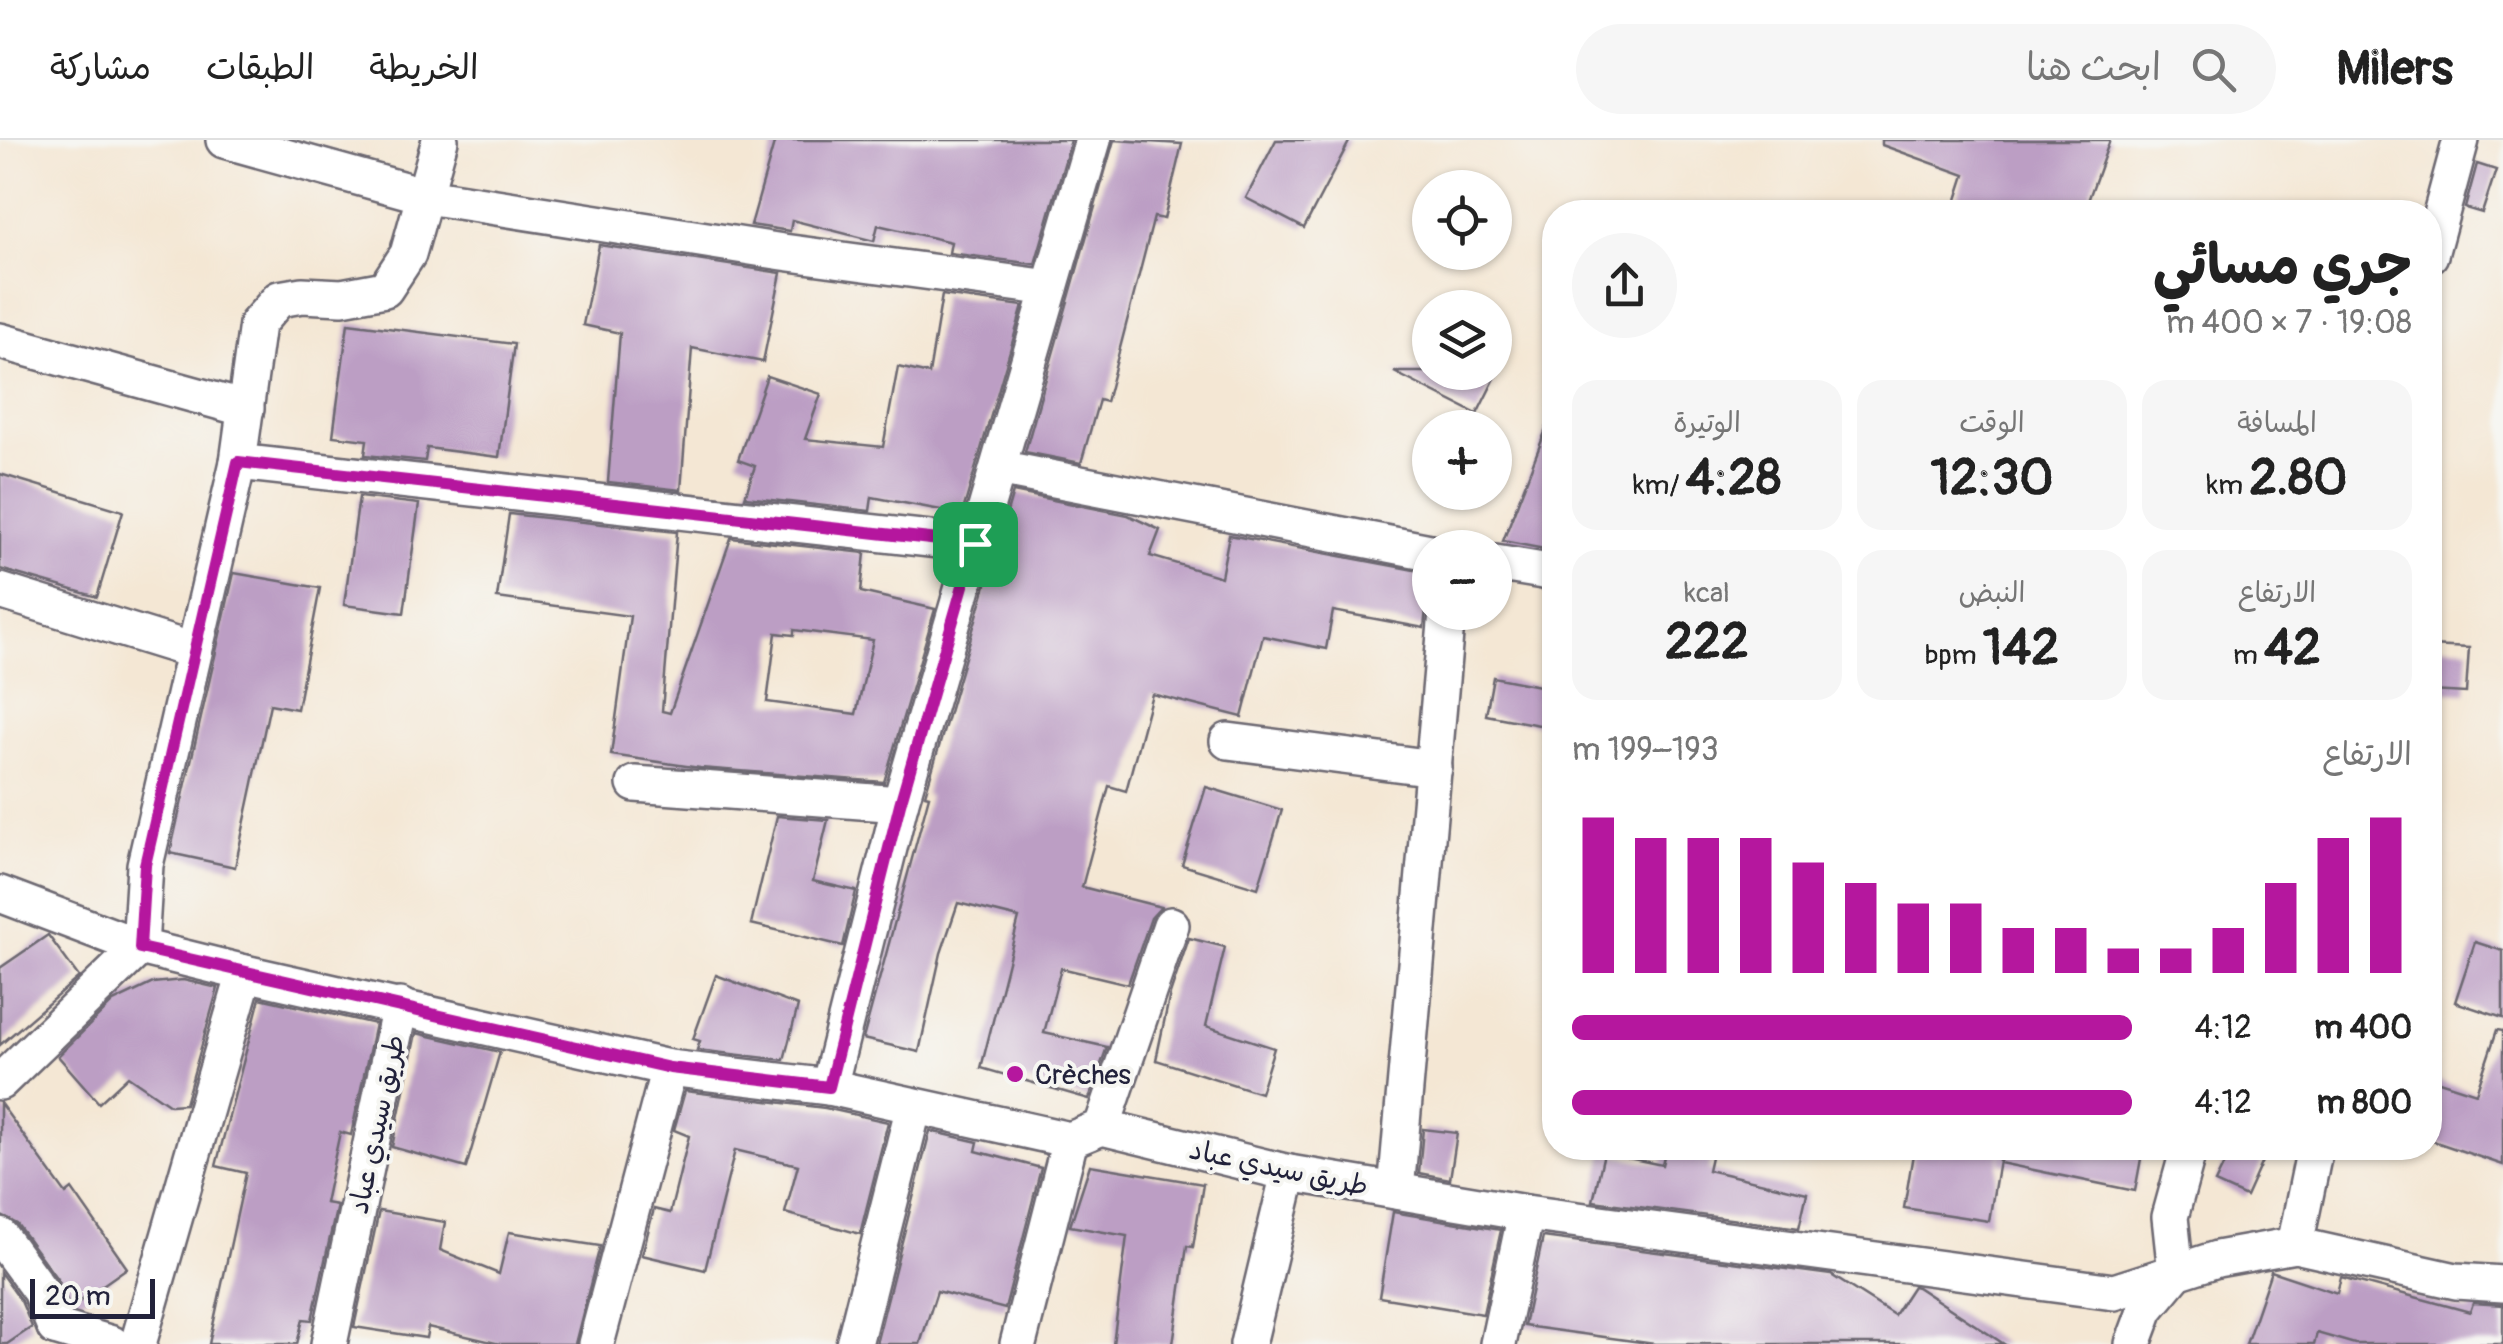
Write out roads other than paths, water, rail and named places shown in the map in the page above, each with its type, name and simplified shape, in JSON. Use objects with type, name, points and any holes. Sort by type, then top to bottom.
[{"type":"street","points":[[224,140],[426,196],[783,252],[1050,288]]},
{"type":"street","points":[[0,1082],[140,948],[145,865],[238,462],[257,324],[279,299],[342,298],[385,289],[408,254],[440,140]]},
{"type":"street","points":[[829,1087],[900,804],[1094,140]]},
{"type":"street","points":[[2442,210],[2461,140]]},
{"type":"street","points":[[0,340],[246,409]]},
{"type":"street","points":[[238,462],[975,544]]},
{"type":"street","points":[[998,468],[1412,548]]},
{"type":"street","points":[[1512,566],[1542,570]]},
{"type":"street","points":[[0,591],[194,651]]},
{"type":"street","points":[[1396,1191],[1446,630]]},
{"type":"street","points":[[1228,742],[1434,768]]},
{"type":"street","points":[[635,784],[900,804]]},
{"type":"street","points":[[0,894],[140,948],[400,1006]]},
{"type":"street","points":[[1018,1344],[1086,1134],[1170,925]]},
{"type":"street","points":[[138,1344],[245,973]]},
{"type":"street","name":"طريق سيدي عباد","points":[[329,1344],[400,1006],[670,1068],[829,1087],[914,1106],[1526,1214],[2114,1292],[2217,1258],[2295,1246],[2456,1281],[2503,1284]]},
{"type":"street","points":[[596,1344],[670,1068]]},
{"type":"street","points":[[854,1344],[914,1106]]},
{"type":"street","points":[[2133,1344],[2146,1310],[2176,1273],[2170,1217],[2186,1160]]},
{"type":"street","points":[[2295,1246],[2313,1160]]},
{"type":"street","points":[[1248,1344],[1289,1174]]},
{"type":"street","points":[[1498,1344],[1526,1214]]},
{"type":"street","points":[[0,1236],[40,1291],[43,1336],[112,1344]]},
{"type":"place","name":"Crèches","points":[[1015,1074]]}]
